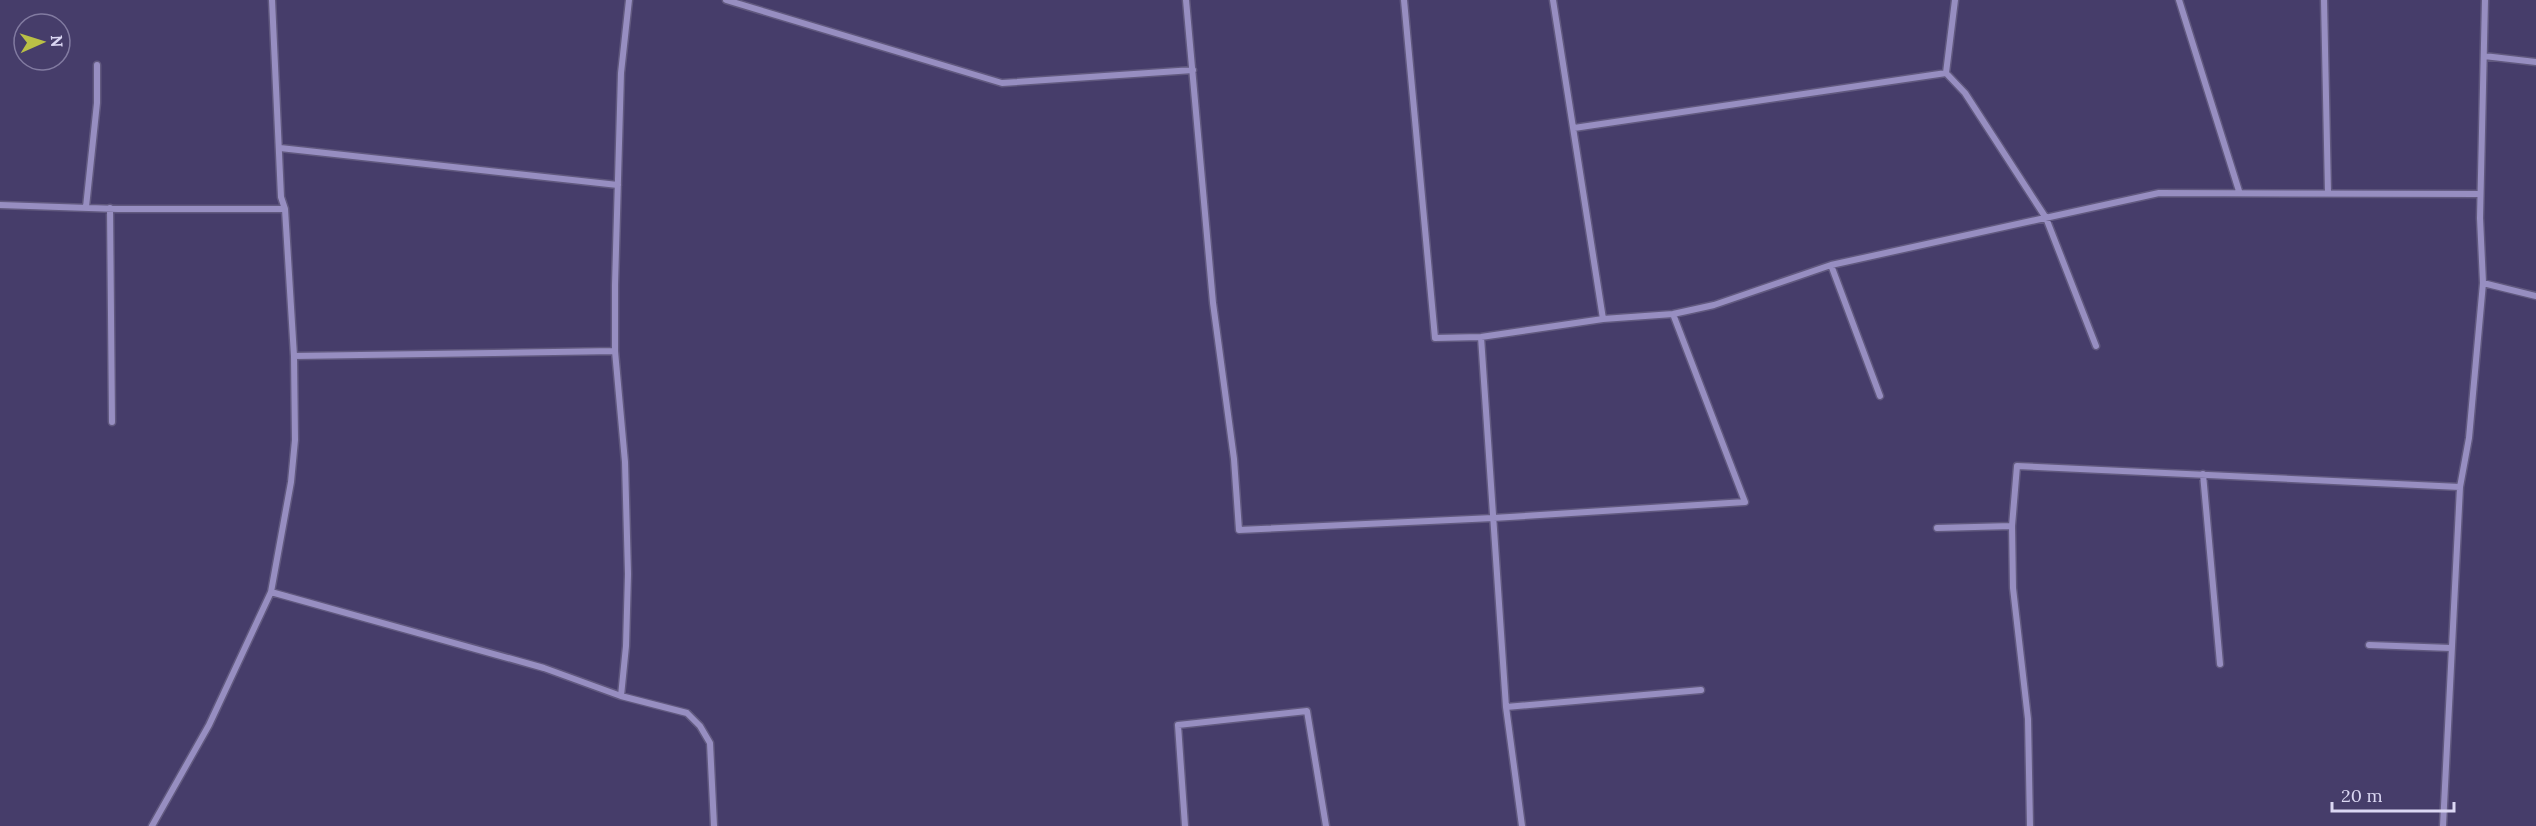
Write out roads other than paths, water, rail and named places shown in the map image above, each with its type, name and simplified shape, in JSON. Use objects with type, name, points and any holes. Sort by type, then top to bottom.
[{"type":"street","points":[[152,826],[209,725],[271,592],[291,482],[295,440],[294,356],[285,209],[281,197],[272,0]]},
{"type":"street","points":[[621,696],[626,646],[628,574],[625,462],[615,351],[621,73],[629,0]]},
{"type":"street","points":[[726,0],[1002,83],[1193,70]]},
{"type":"street","points":[[1186,0],[1213,303],[1234,459],[1239,530],[1493,518],[1745,502],[1673,314]]},
{"type":"street","points":[[1404,0],[1435,338],[1481,337],[1603,319],[1673,314],[1714,305],[1831,265],[2159,193],[2239,191],[2273,194],[2480,194]]},
{"type":"street","points":[[1553,0],[1603,319]]},
{"type":"street","points":[[1946,73],[1955,0]]},
{"type":"street","points":[[2179,0],[2239,191]]},
{"type":"street","points":[[2324,0],[2328,193]]},
{"type":"street","points":[[2443,826],[2460,487],[2469,438],[2483,283],[2480,194],[2485,0]]},
{"type":"street","points":[[2484,56],[2536,62]]},
{"type":"street","points":[[86,207],[97,103],[97,65]]},
{"type":"street","points":[[1574,128],[1946,73]]},
{"type":"street","points":[[1946,73],[1965,93],[2046,218],[2096,346]]},
{"type":"street","points":[[280,148],[618,184]]},
{"type":"street","points":[[0,205],[285,209]]},
{"type":"street","points":[[110,208],[112,422]]},
{"type":"street","points":[[1831,265],[1880,396]]},
{"type":"street","points":[[2483,283],[2536,296]]},
{"type":"street","points":[[1481,337],[1506,707],[1522,826]]},
{"type":"street","points":[[294,356],[615,351]]},
{"type":"street","points":[[2030,826],[2028,718],[2013,588],[2012,526],[2017,466],[2460,487]]},
{"type":"street","points":[[2203,474],[2220,664]]},
{"type":"street","points":[[1937,528],[2012,526]]},
{"type":"street","points":[[271,592],[544,668],[621,696],[687,713],[700,726],[710,743],[714,826]]},
{"type":"street","points":[[2369,645],[2451,648]]},
{"type":"street","points":[[1506,707],[1701,690]]},
{"type":"street","points":[[1185,826],[1178,725],[1307,711],[1326,826]]}]
